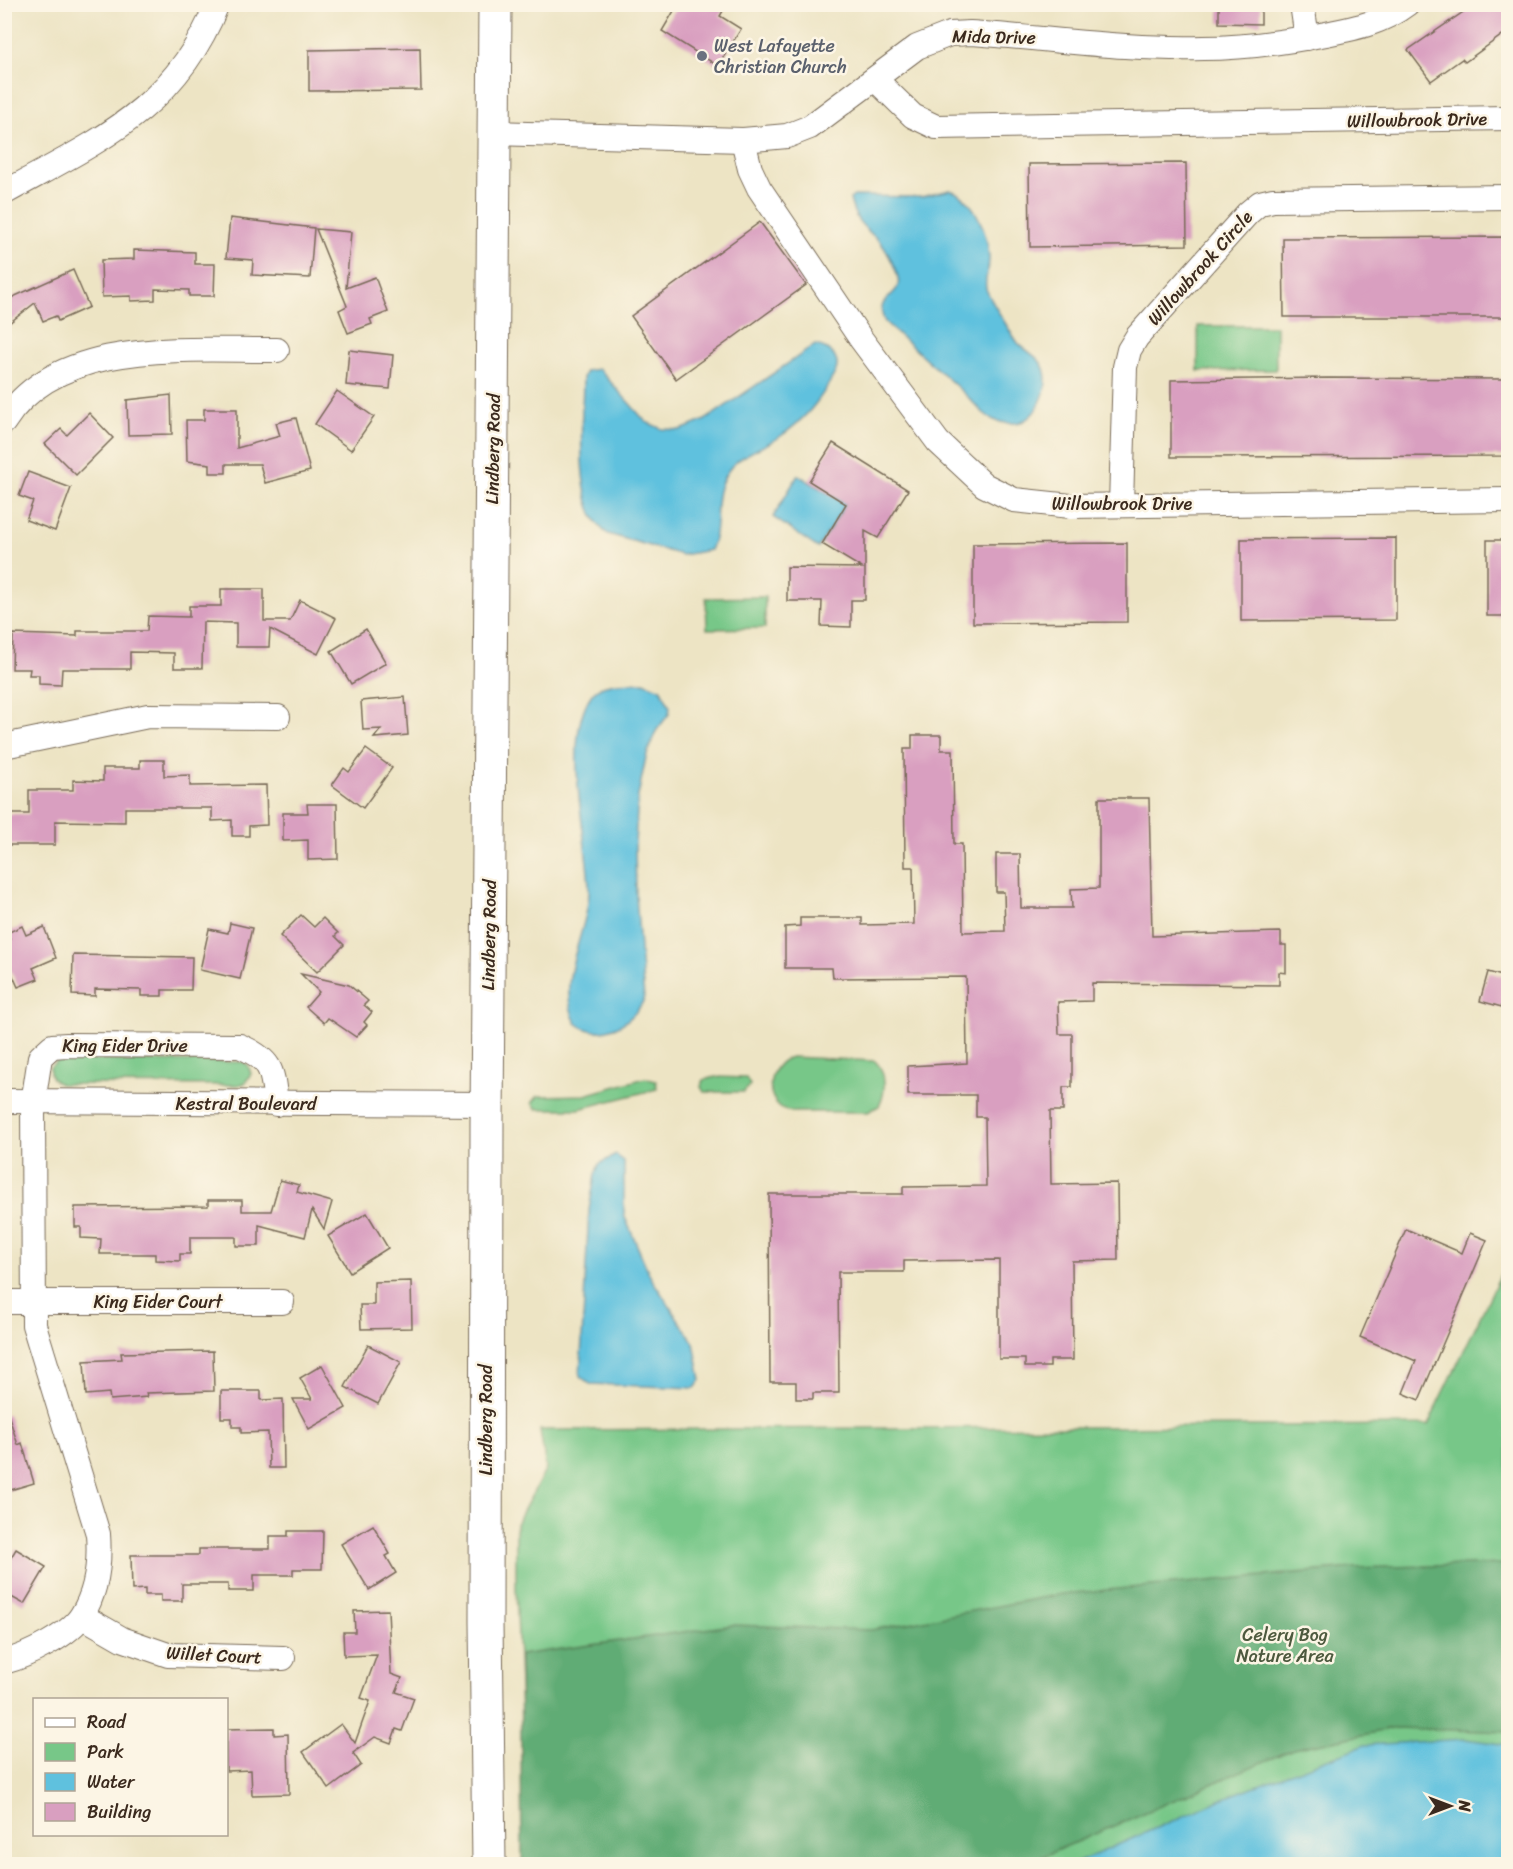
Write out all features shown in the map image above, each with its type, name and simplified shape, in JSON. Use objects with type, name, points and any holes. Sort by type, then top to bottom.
[{"type":"main road","name":"Lindberg Road","points":[[489,1852],[486,1622],[487,1104],[496,133],[495,4]]},
{"type":"street","points":[[4,193],[124,126],[150,104],[179,74],[208,27],[217,4]]},
{"type":"street","points":[[1302,4],[1307,38]]},
{"type":"street","name":"Mida Drive","points":[[496,133],[743,140],[787,136],[810,127],[917,47],[950,34],[970,33],[1202,48],[1307,38],[1367,26],[1382,20],[1407,4]]},
{"type":"street","name":"Willowbrook Drive","points":[[875,79],[913,116],[936,127],[1509,118]]},
{"type":"street","name":"Willowbrook Drive","points":[[743,140],[750,169],[759,188],[861,339],[938,442],[984,485],[1014,500],[1071,506],[1509,500]]},
{"type":"street","name":"Willowbrook Circle","points":[[1121,505],[1125,367],[1129,350],[1137,337],[1248,213],[1260,203],[1273,200],[1509,197]]},
{"type":"street","points":[[4,422],[22,402],[50,379],[82,363],[140,351],[277,350]]},
{"type":"street","points":[[4,746],[148,716],[278,717]]},
{"type":"street","name":"King Eider Drive","points":[[82,1616],[100,1561],[98,1534],[34,1325],[33,1103],[40,1057],[52,1046],[67,1045],[240,1046],[260,1055],[272,1070],[276,1104]]},
{"type":"street","name":"Kestral Boulevard","points":[[4,1101],[33,1103],[487,1104]]},
{"type":"street","points":[[4,1302],[34,1301]]},
{"type":"street","name":"King Eider Court","points":[[34,1301],[282,1302]]},
{"type":"street","points":[[4,1662],[29,1655],[82,1616]]},
{"type":"street","name":"Willet Court","points":[[82,1616],[122,1639],[168,1655],[283,1658]]},
{"type":"green space","points":[[1198,326],[1276,326],[1276,370],[1198,371]]},
{"type":"green space","points":[[765,597],[765,628],[707,629],[706,598]]},
{"type":"green space","points":[[791,1057],[875,1061],[882,1071],[884,1083],[879,1106],[868,1112],[792,1112],[783,1109],[772,1095],[770,1086],[776,1068],[782,1061]]},
{"type":"green space","points":[[58,1060],[243,1062],[248,1065],[251,1074],[245,1083],[238,1085],[60,1084],[53,1079],[50,1073],[50,1067]]},
{"type":"green space","points":[[716,1077],[746,1078],[750,1085],[744,1092],[704,1092],[701,1087],[703,1080]]},
{"type":"green space","points":[[645,1078],[656,1081],[657,1089],[579,1109],[537,1109],[532,1103],[538,1096],[585,1095]]},
{"type":"green space","name":"Celery Bog Nature Area","points":[[1508,1259],[1508,1864],[522,1864],[523,1758],[516,1588],[516,1524],[546,1469],[540,1430],[1428,1425]]},
{"type":"green space","points":[[1508,1564],[1508,1732],[1397,1728],[1293,1749],[1025,1864],[522,1864],[520,1655],[733,1625],[871,1630],[1062,1594],[1352,1568]]},
{"type":"water","points":[[950,190],[959,194],[973,208],[986,237],[989,264],[986,288],[991,299],[1018,343],[1038,359],[1045,372],[1046,385],[1039,406],[1021,422],[1001,422],[987,416],[885,322],[882,313],[885,301],[898,285],[897,274],[882,244],[858,219],[850,199],[854,196],[921,197]]},
{"type":"water","points":[[815,345],[833,354],[837,363],[835,373],[824,392],[804,417],[778,438],[741,458],[731,467],[720,488],[716,530],[710,550],[682,555],[608,534],[597,522],[589,505],[582,462],[583,378],[586,371],[599,369],[646,422],[662,429],[681,430],[705,420]]},
{"type":"water","points":[[798,475],[846,504],[818,548],[773,517]]},
{"type":"water","points":[[644,682],[661,689],[670,707],[669,714],[656,731],[646,757],[638,796],[635,843],[636,896],[644,999],[639,1008],[624,1023],[615,1028],[595,1031],[576,1023],[570,1007],[569,991],[570,974],[588,906],[589,889],[578,789],[578,736],[583,713],[596,690],[609,684]]},
{"type":"water","points":[[616,1155],[624,1161],[624,1215],[651,1278],[694,1343],[701,1380],[695,1388],[590,1384],[580,1376],[589,1210],[599,1164]]},
{"type":"water","points":[[1465,1739],[1508,1745],[1508,1864],[1074,1864],[1229,1796],[1365,1745]]},
{"type":"building","name":"West Lafayette Christian Church","points":[[678,4],[727,4],[720,16],[741,29],[718,66],[662,31]]},
{"type":"building","points":[[1219,4],[1261,4],[1261,24],[1219,23]]},
{"type":"building","points":[[1475,4],[1509,4],[1509,30],[1465,62],[1462,59],[1431,81],[1408,50]]},
{"type":"building","points":[[420,48],[421,90],[309,91],[309,50]]},
{"type":"building","points":[[1186,163],[1187,245],[1030,247],[1029,164]]},
{"type":"building","points":[[230,218],[314,228],[310,278],[252,275],[253,260],[226,258]]},
{"type":"building","points":[[760,222],[806,285],[676,379],[631,316]]},
{"type":"building","points":[[316,229],[351,232],[346,288],[375,277],[388,312],[370,319],[372,324],[348,333],[339,310],[347,306]]},
{"type":"building","points":[[1509,237],[1509,317],[1284,317],[1283,238]]},
{"type":"building","points":[[134,250],[195,252],[195,264],[215,264],[214,296],[189,296],[189,290],[155,289],[155,300],[131,301],[131,296],[102,297],[101,260],[134,259]]},
{"type":"building","points":[[73,270],[89,307],[58,321],[56,316],[43,321],[35,303],[4,327],[4,301]]},
{"type":"building","points":[[349,350],[393,355],[390,389],[346,385]]},
{"type":"building","points":[[1507,379],[1507,456],[1171,457],[1171,380]]},
{"type":"building","points":[[337,391],[374,417],[351,450],[315,424]]},
{"type":"building","points":[[171,395],[172,434],[128,435],[127,400]]},
{"type":"building","points":[[204,409],[237,409],[237,448],[280,436],[276,423],[296,418],[310,471],[265,483],[260,464],[226,464],[226,473],[210,473],[210,464],[187,461],[186,420],[204,420]]},
{"type":"building","points":[[89,413],[113,438],[76,475],[45,444],[61,429],[67,435]]},
{"type":"building","points":[[833,443],[908,490],[878,538],[865,531],[865,600],[851,600],[851,627],[821,626],[822,601],[787,601],[787,567],[862,568],[822,544],[846,504],[809,481]]},
{"type":"building","points":[[28,472],[71,488],[55,531],[26,520],[33,501],[19,496]]},
{"type":"building","points":[[1396,538],[1396,620],[1241,621],[1241,539]]},
{"type":"building","points":[[1487,540],[1509,540],[1509,616],[1487,616]]},
{"type":"building","points":[[1127,543],[1127,622],[973,623],[973,544]]},
{"type":"building","points":[[221,589],[264,589],[264,621],[290,621],[300,600],[336,618],[318,654],[270,629],[269,647],[236,647],[236,623],[203,622],[202,668],[174,668],[174,653],[130,652],[130,669],[62,669],[61,685],[39,684],[39,675],[29,675],[30,669],[12,669],[13,634],[77,636],[77,631],[147,631],[148,616],[189,617],[189,606],[221,606]]},
{"type":"building","points":[[366,629],[386,663],[351,684],[331,651]]},
{"type":"building","points":[[405,697],[408,735],[374,738],[381,729],[363,730],[361,701]]},
{"type":"building","points":[[912,735],[941,735],[941,750],[953,750],[954,844],[962,844],[963,932],[1005,931],[1004,892],[996,892],[996,854],[1020,854],[1021,908],[1072,908],[1071,889],[1099,888],[1099,798],[1149,798],[1152,936],[1281,932],[1281,945],[1286,945],[1286,973],[1279,972],[1279,985],[1092,983],[1092,1001],[1058,1002],[1059,1034],[1072,1034],[1072,1087],[1063,1087],[1063,1111],[1050,1111],[1051,1184],[1117,1183],[1118,1260],[1072,1261],[1073,1360],[1050,1360],[1050,1367],[1025,1367],[1025,1359],[999,1359],[999,1260],[904,1261],[904,1272],[838,1272],[839,1393],[813,1393],[813,1399],[796,1399],[796,1382],[770,1382],[769,1194],[903,1194],[903,1187],[986,1186],[985,1117],[976,1117],[976,1095],[908,1095],[908,1066],[967,1063],[966,977],[833,978],[832,968],[785,968],[785,927],[800,926],[800,918],[862,918],[862,925],[914,924],[913,867],[905,867],[904,749],[912,749]]},
{"type":"building","points":[[366,749],[392,768],[363,808],[332,785],[344,768],[349,772]]},
{"type":"building","points":[[140,760],[164,760],[164,776],[190,775],[190,786],[266,785],[267,825],[249,826],[249,836],[232,836],[232,820],[212,821],[212,808],[125,808],[125,822],[55,821],[55,845],[4,845],[4,814],[29,814],[29,790],[73,790],[73,780],[103,781],[103,768],[140,768]]},
{"type":"building","points":[[307,804],[337,804],[338,859],[308,860],[308,840],[283,841],[283,813],[308,813]]},
{"type":"building","points":[[301,915],[314,927],[323,918],[338,933],[335,936],[344,945],[317,972],[280,936]]},
{"type":"building","points":[[230,923],[252,928],[240,979],[200,970],[209,929],[228,933]]},
{"type":"building","points":[[22,926],[26,935],[44,927],[56,958],[33,968],[38,979],[18,987],[4,956],[4,943],[10,940],[7,933]]},
{"type":"building","points":[[73,955],[192,957],[191,990],[162,990],[162,996],[141,996],[141,990],[95,989],[95,996],[72,995]]},
{"type":"building","points":[[1488,972],[1509,978],[1509,1009],[1480,1001]]},
{"type":"building","points":[[301,974],[349,985],[368,1001],[364,1005],[372,1012],[364,1022],[367,1025],[356,1037],[328,1018],[324,1023],[306,1007],[319,992]]},
{"type":"building","points":[[280,1180],[299,1185],[297,1192],[332,1202],[324,1229],[312,1210],[305,1237],[259,1225],[259,1246],[236,1246],[236,1237],[190,1237],[190,1254],[180,1254],[180,1261],[155,1260],[155,1254],[100,1254],[101,1239],[81,1238],[81,1227],[75,1227],[75,1207],[208,1206],[208,1200],[242,1200],[242,1211],[271,1211]]},
{"type":"building","points":[[367,1213],[388,1248],[350,1272],[328,1236]]},
{"type":"building","points":[[1406,1229],[1462,1253],[1470,1233],[1487,1240],[1419,1400],[1403,1393],[1416,1361],[1360,1337]]},
{"type":"building","points":[[411,1281],[412,1328],[361,1329],[360,1305],[374,1305],[374,1282]]},
{"type":"building","points":[[368,1345],[401,1362],[378,1404],[345,1387]]},
{"type":"building","points":[[213,1351],[214,1391],[146,1393],[147,1397],[110,1400],[109,1393],[86,1395],[84,1361],[122,1359],[121,1353]]},
{"type":"building","points":[[322,1365],[346,1408],[309,1429],[293,1399],[312,1399],[300,1378]]},
{"type":"building","points":[[221,1391],[261,1391],[261,1400],[283,1399],[284,1468],[269,1468],[268,1432],[241,1433],[241,1427],[232,1427],[232,1418],[221,1418]]},
{"type":"building","points":[[8,1414],[18,1445],[22,1443],[34,1483],[4,1492],[4,1415]]},
{"type":"building","points":[[373,1525],[390,1554],[386,1556],[396,1573],[369,1590],[341,1544]]},
{"type":"building","points":[[288,1531],[323,1531],[322,1569],[293,1569],[293,1575],[254,1575],[254,1591],[228,1591],[228,1584],[182,1584],[182,1601],[161,1601],[161,1595],[145,1595],[145,1589],[132,1590],[131,1555],[199,1555],[199,1549],[270,1549],[270,1536],[288,1536]]},
{"type":"building","points":[[16,1549],[46,1567],[24,1604],[4,1593],[4,1569]]},
{"type":"building","points":[[388,1610],[391,1674],[402,1678],[396,1692],[414,1698],[402,1731],[396,1729],[391,1743],[375,1737],[353,1753],[361,1765],[329,1789],[303,1752],[341,1724],[355,1743],[370,1701],[361,1698],[377,1655],[344,1656],[343,1632],[355,1632],[354,1611]]},
{"type":"building","points":[[274,1728],[274,1735],[288,1734],[289,1794],[252,1795],[251,1770],[228,1771],[228,1729]]},
{"type":"place","name":"West Lafayette Christian Church","points":[[702,56]]}]
